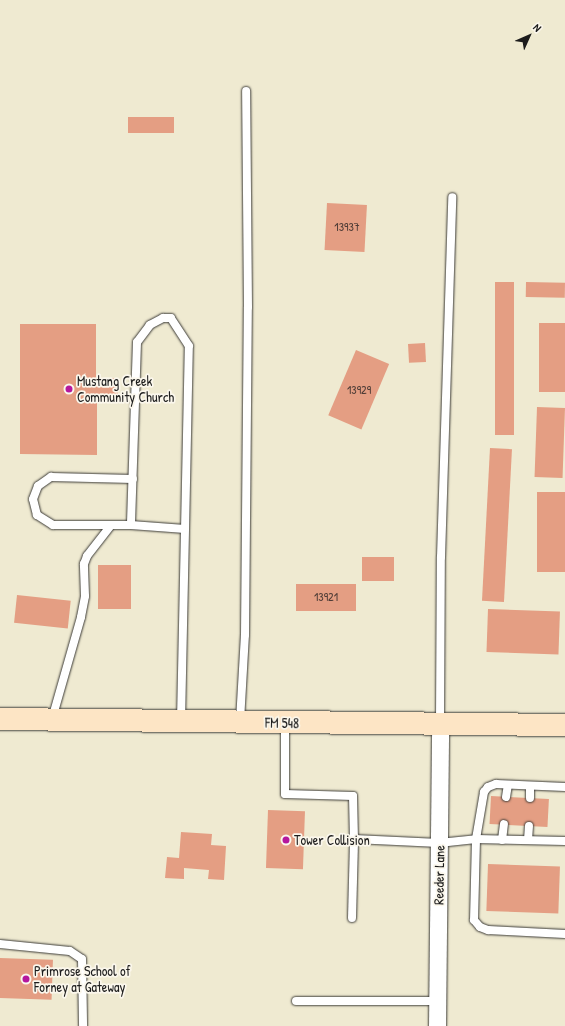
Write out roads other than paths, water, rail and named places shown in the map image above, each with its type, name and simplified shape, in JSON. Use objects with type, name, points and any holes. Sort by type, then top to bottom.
[{"type":"main road","name":"FM 548","points":[[0,719],[565,725]]},
{"type":"street","name":"Reeder Lane","points":[[437,1026],[440,724]]},
{"type":"lane","points":[[240,722],[245,628],[248,307],[246,91]]},
{"type":"lane","points":[[440,724],[441,558],[452,197]]},
{"type":"lane","points":[[131,525],[137,342],[150,325],[163,318],[171,318],[189,346],[181,722]]},
{"type":"lane","points":[[133,479],[51,477],[38,486],[33,499],[37,515],[53,525],[131,525],[185,529]]},
{"type":"lane","points":[[51,720],[81,617],[85,596],[84,564],[87,556],[111,525]]},
{"type":"lane","points":[[285,723],[285,794],[353,796],[354,839],[352,918]]},
{"type":"lane","points":[[565,787],[496,784],[484,792],[476,839],[474,920],[480,927],[488,930],[565,934]]},
{"type":"lane","points":[[506,797],[508,785]]},
{"type":"lane","points":[[530,786],[530,798]]},
{"type":"lane","points":[[502,840],[504,824]]},
{"type":"lane","points":[[528,840],[529,826]]},
{"type":"lane","points":[[354,839],[439,843],[476,839],[565,841]]},
{"type":"lane","points":[[0,944],[70,951],[82,959],[83,1026]]},
{"type":"lane","points":[[296,1001],[438,1000]]},
{"type":"place","name":"Mustang Creek Community Church","points":[[69,389]]},
{"type":"place","name":"Tower Collision","points":[[286,840]]},
{"type":"place","name":"Primrose School of Forney at Gateway","points":[[26,979]]}]
